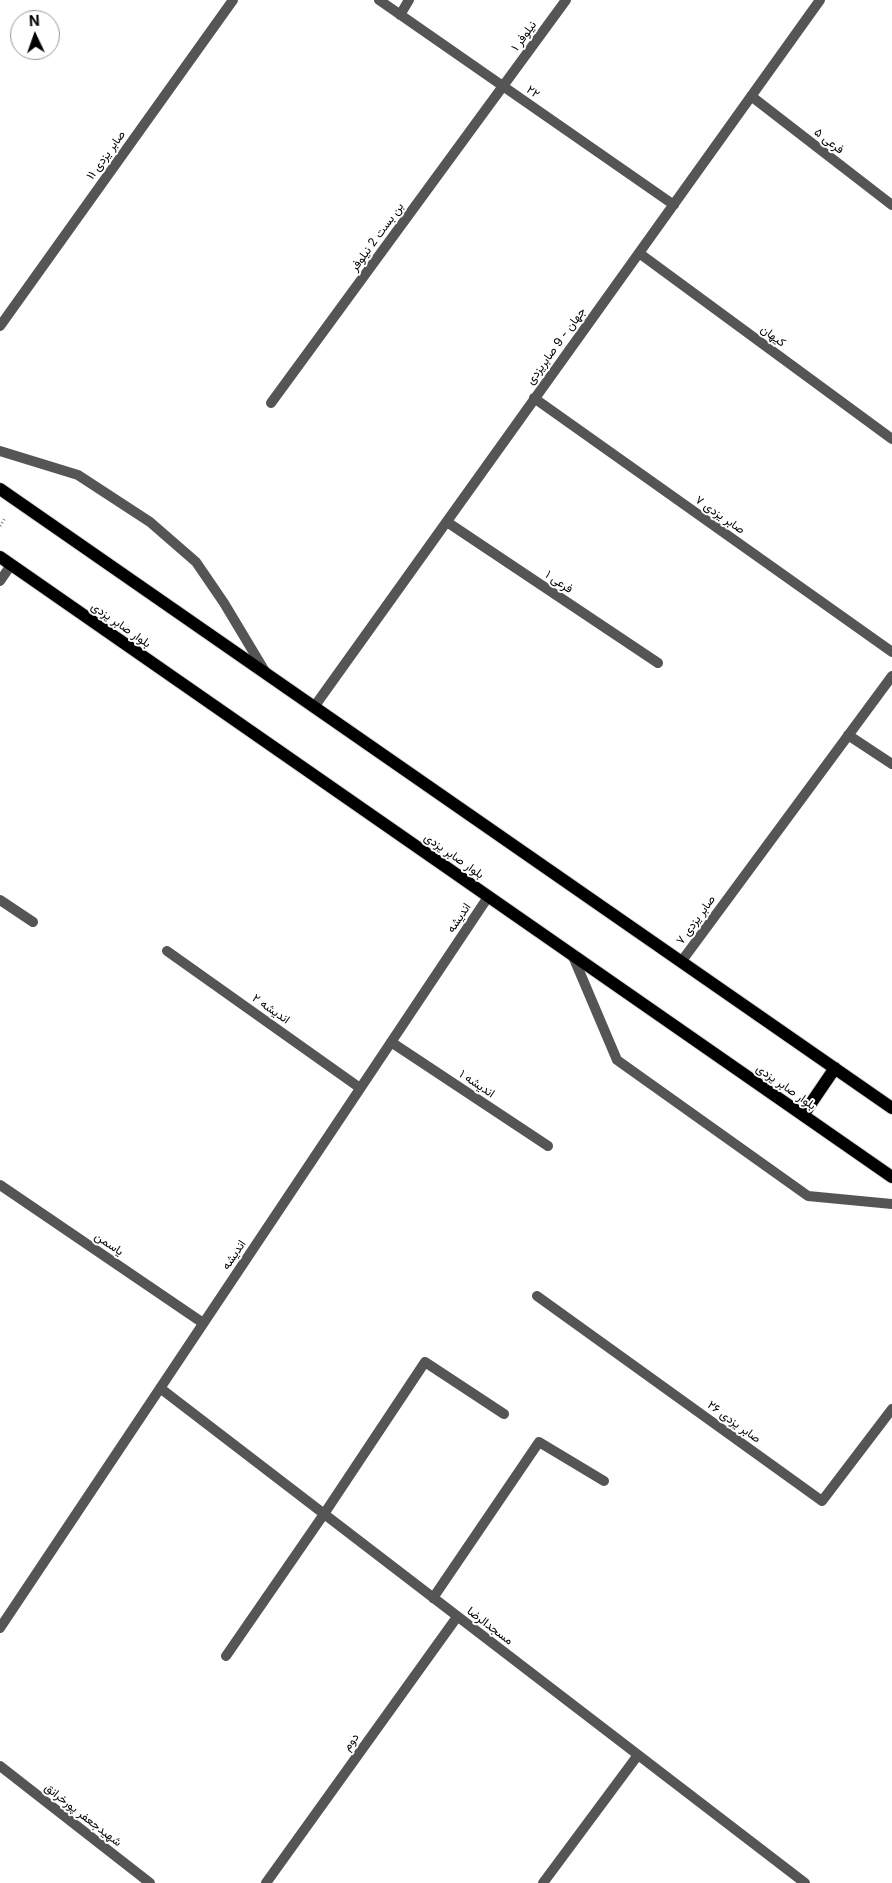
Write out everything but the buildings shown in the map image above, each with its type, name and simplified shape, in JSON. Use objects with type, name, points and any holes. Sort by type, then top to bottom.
[{"type":"main road","points":[[0,489],[892,1108]]},
{"type":"main road","name":"بلوار صابر یزدی","points":[[0,557],[892,1177]]},
{"type":"main road","points":[[803,1115],[835,1068]]},
{"type":"street","name":"صابر یزدی ۱۱","points":[[0,326],[233,0]]},
{"type":"street","name":"۲۲","points":[[379,0],[674,205]]},
{"type":"street","points":[[400,15],[409,0]]},
{"type":"street","name":"نیلوفر ۱","points":[[503,87],[566,0]]},
{"type":"street","name":"جهان - 9 صابریزدی","points":[[314,707],[820,0]]},
{"type":"street","name":"بن بست 2 نیلوفر","points":[[271,403],[503,87]]},
{"type":"street","name":"فرعی ۵","points":[[751,96],[892,205]]},
{"type":"street","name":"کیهان","points":[[639,253],[892,439]]},
{"type":"street","name":"صابر یزدی ۷","points":[[534,398],[892,652]]},
{"type":"street","points":[[0,451],[78,475],[150,522],[196,562],[224,603],[266,674]]},
{"type":"street","name":"فرعی ۱","points":[[447,522],[658,663]]},
{"type":"street","points":[[0,581],[11,565]]},
{"type":"street","name":"صابر یزدی ۷","points":[[681,962],[892,676]]},
{"type":"street","points":[[848,735],[892,764]]},
{"type":"street","name":"اندیشه","points":[[0,1628],[488,897]]},
{"type":"street","points":[[0,900],[33,922]]},
{"type":"street","name":"اندیشه ۲","points":[[167,951],[360,1088]]},
{"type":"street","points":[[572,954],[617,1060],[808,1196],[892,1204]]},
{"type":"street","name":"اندیشه ۱","points":[[391,1042],[548,1146]]},
{"type":"street","name":"یاسمن","points":[[0,1185],[203,1323]]},
{"type":"street","name":"صابر یزدی ۲۶","points":[[537,1296],[822,1501],[892,1408]]},
{"type":"street","points":[[226,1656],[426,1362],[504,1414]]},
{"type":"street","name":"مسجدالرضا","points":[[160,1388],[638,1755],[798,1881]]},
{"type":"street","points":[[433,1598],[539,1442],[604,1481]]},
{"type":"street","name":"دوم","points":[[266,1883],[457,1616]]},
{"type":"street","points":[[543,1883],[638,1755]]},
{"type":"street","name":"شهیدجعفر پورخرانق","points":[[0,1766],[150,1883]]}]
